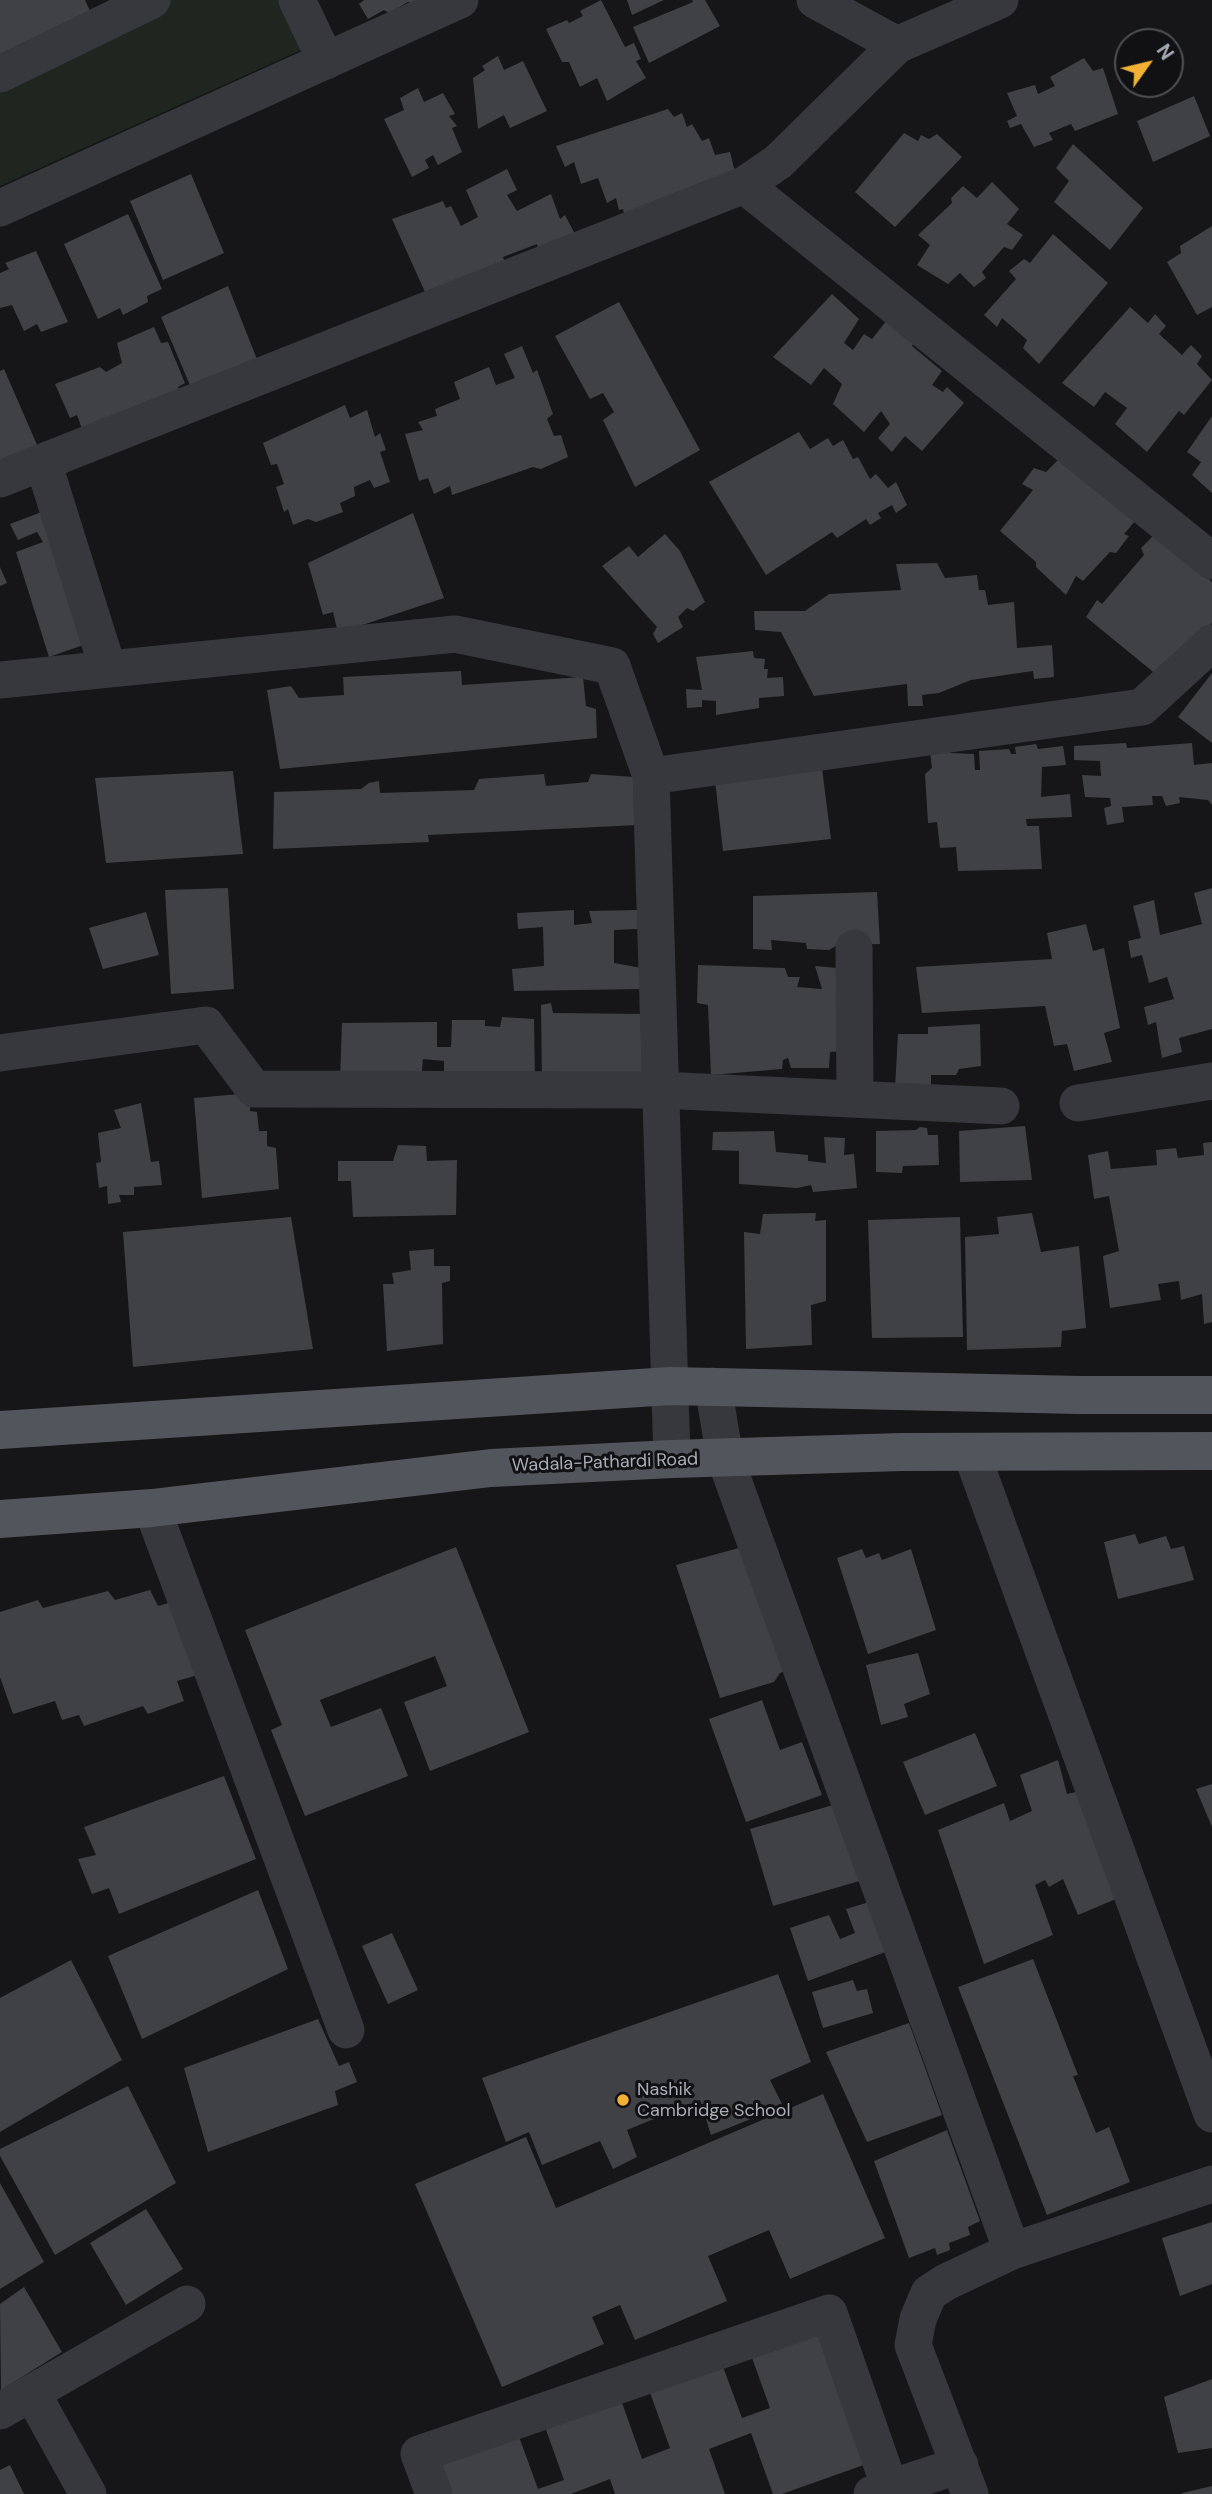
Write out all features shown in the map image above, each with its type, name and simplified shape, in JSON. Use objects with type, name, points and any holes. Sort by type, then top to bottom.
[{"type":"main road","points":[[0,1430],[670,1386],[1080,1395],[1212,1395]]},
{"type":"main road","name":"Wadala-Pathardi Road","points":[[0,1519],[152,1508],[491,1468],[672,1459],[971,1452],[1212,1451]]},
{"type":"street","points":[[0,74],[152,0]]},
{"type":"street","points":[[297,0],[326,61]]},
{"type":"street","points":[[0,208],[460,0]]},
{"type":"street","points":[[815,0],[897,45]]},
{"type":"street","points":[[0,479],[744,185],[778,162],[897,45],[1000,0]]},
{"type":"street","points":[[744,185],[1212,561]]},
{"type":"street","points":[[43,462],[108,669]]},
{"type":"street","points":[[0,680],[455,634],[612,666],[651,776],[672,1459]]},
{"type":"street","points":[[651,776],[1142,707],[1212,643]]},
{"type":"street","points":[[854,948],[855,1099]]},
{"type":"street","points":[[0,1054],[206,1025],[254,1089],[660,1090],[1001,1106]]},
{"type":"street","points":[[1077,1103],[1212,1081]]},
{"type":"street","points":[[713,1386],[725,1458],[1012,2252]]},
{"type":"street","points":[[971,1452],[1212,2114]]},
{"type":"street","points":[[152,1508],[346,2031]]},
{"type":"street","points":[[434,2494],[419,2454],[829,2313],[881,2491],[965,2479],[913,2345],[918,2319],[929,2293],[946,2282],[1012,2252],[1212,2184]]},
{"type":"street","points":[[0,2412],[187,2304]]},
{"type":"street","points":[[32,2393],[88,2494]]},
{"type":"shaded area","points":[[127,0],[300,0],[321,41],[0,186],[0,61]]},
{"type":"building","points":[[0,0],[85,0],[91,13],[0,57]]},
{"type":"building","points":[[364,0],[422,0],[415,5],[408,2],[389,13],[384,10],[368,19],[359,4]]},
{"type":"building","points":[[601,0],[625,47],[634,43],[641,59],[636,61],[646,78],[607,101],[597,78],[580,87],[569,62],[562,62],[546,29],[583,16],[580,11]]},
{"type":"building","points":[[627,0],[664,0],[632,15]]},
{"type":"building","points":[[692,0],[705,0],[720,26],[649,63],[633,27],[693,2]]},
{"type":"building","points":[[498,56],[504,70],[523,61],[547,111],[510,128],[504,115],[478,129],[473,78],[485,70],[482,66]]},
{"type":"building","points":[[1084,58],[1093,71],[1103,68],[1118,114],[1075,131],[1071,124],[1049,133],[1053,140],[1034,147],[1021,124],[1010,128],[1007,121],[1017,116],[1007,93],[1035,85],[1038,94],[1055,86],[1050,77]]},
{"type":"building","points":[[418,88],[424,102],[443,93],[455,114],[449,116],[457,126],[452,128],[462,152],[438,165],[433,155],[425,160],[429,168],[412,177],[384,119],[404,110],[400,98]]},
{"type":"building","points":[[1194,96],[1210,136],[1153,162],[1137,121]]},
{"type":"building","points":[[668,109],[674,117],[682,113],[687,127],[692,124],[702,141],[709,138],[715,155],[730,152],[735,172],[625,220],[623,209],[619,210],[616,198],[607,203],[598,178],[581,184],[574,162],[565,167],[556,146]]},
{"type":"building","points":[[904,133],[918,141],[921,135],[929,139],[937,134],[962,157],[895,227],[855,192]]},
{"type":"building","points":[[1073,144],[1143,208],[1110,250],[1054,202],[1069,181],[1056,168]]},
{"type":"building","points":[[507,169],[517,190],[507,195],[517,211],[551,194],[560,219],[565,215],[576,236],[539,255],[537,244],[503,257],[505,263],[430,303],[392,219],[443,201],[446,208],[451,206],[461,226],[478,217],[466,190]]},
{"type":"building","points":[[191,174],[224,253],[163,280],[130,201]]},
{"type":"building","points":[[992,182],[1019,209],[1007,224],[1023,235],[1012,250],[1004,247],[982,272],[986,278],[974,287],[960,273],[948,284],[917,265],[930,245],[918,235],[952,203],[951,198],[963,186],[977,198]]},
{"type":"building","points":[[128,214],[162,289],[147,296],[148,302],[123,315],[120,308],[98,319],[64,244]]},
{"type":"building","points":[[1212,226],[1212,307],[1197,315],[1167,262],[1181,253],[1180,246]]},
{"type":"building","points":[[1053,234],[1108,283],[1039,364],[1023,348],[1027,340],[1002,318],[997,327],[984,315],[1016,279],[1009,271],[1024,259],[1030,263]]},
{"type":"building","points":[[36,251],[68,322],[41,332],[37,324],[24,331],[12,305],[0,308],[0,273],[9,269],[5,263]]},
{"type":"building","points":[[228,286],[260,367],[195,397],[161,317]]},
{"type":"building","points":[[832,294],[859,319],[844,343],[853,350],[864,334],[872,339],[891,315],[916,337],[912,346],[942,371],[932,385],[943,392],[947,387],[964,403],[922,451],[905,436],[892,452],[878,438],[890,424],[881,411],[864,432],[833,404],[842,384],[824,368],[811,385],[773,357]]},
{"type":"building","points":[[619,302],[700,450],[635,487],[603,420],[614,412],[603,393],[590,399],[555,336]]},
{"type":"building","points":[[1130,307],[1148,323],[1155,314],[1166,326],[1159,334],[1182,355],[1191,345],[1202,356],[1197,364],[1212,380],[1184,415],[1179,411],[1147,452],[1115,424],[1127,408],[1105,392],[1094,407],[1062,383]]},
{"type":"building","points":[[154,327],[161,343],[168,342],[185,383],[178,387],[185,402],[86,440],[77,415],[70,418],[55,384],[100,367],[106,372],[122,363],[117,343]]},
{"type":"building","points":[[522,346],[533,373],[537,370],[553,414],[547,419],[554,436],[561,435],[568,457],[541,469],[533,467],[452,495],[450,486],[434,494],[428,478],[419,481],[405,434],[423,430],[418,422],[437,416],[435,409],[460,399],[454,382],[489,367],[496,385],[515,378],[504,354]]},
{"type":"building","points":[[4,369],[38,447],[0,466],[0,371]]},
{"type":"building","points":[[345,405],[350,418],[367,410],[375,437],[380,433],[386,450],[380,452],[390,482],[374,488],[370,480],[354,487],[355,496],[340,503],[343,512],[316,522],[308,519],[293,525],[288,509],[284,512],[276,487],[284,484],[277,464],[271,465],[263,443]]},
{"type":"building","points":[[1212,416],[1212,493],[1192,475],[1201,462],[1187,452]]},
{"type":"building","points":[[799,432],[810,449],[828,438],[833,446],[843,440],[853,459],[858,457],[870,479],[876,474],[888,488],[896,482],[907,505],[896,513],[892,505],[878,513],[881,518],[870,525],[866,519],[837,538],[832,532],[766,575],[709,482]]},
{"type":"building","points":[[1061,457],[1136,520],[1124,534],[1129,536],[1116,553],[1110,552],[1083,581],[1076,576],[1066,595],[1036,567],[1036,562],[1000,531],[1033,490],[1022,484],[1034,468],[1046,472]]},
{"type":"building","points":[[47,510],[95,641],[49,657],[16,552],[43,542],[37,532],[18,540],[10,524]]},
{"type":"building","points":[[413,513],[444,598],[338,633],[333,612],[323,615],[308,563]]},
{"type":"building","points":[[665,534],[680,551],[705,602],[693,611],[687,608],[678,617],[683,627],[658,643],[653,634],[657,627],[602,566],[629,546],[638,557]]},
{"type":"building","points":[[1154,535],[1212,582],[1212,623],[1163,680],[1086,617],[1097,600],[1102,604],[1144,555],[1141,548]]},
{"type":"building","points":[[937,563],[945,578],[977,575],[979,590],[985,590],[988,605],[1014,602],[1017,648],[1052,645],[1054,677],[1034,679],[1033,671],[971,680],[939,693],[922,695],[923,706],[908,706],[907,684],[814,696],[781,632],[755,630],[754,611],[805,611],[829,594],[901,590],[896,564]]},
{"type":"building","points":[[0,567],[7,583],[0,586]]},
{"type":"building","points":[[753,651],[754,658],[765,659],[767,678],[783,677],[784,696],[759,698],[759,708],[716,715],[716,701],[702,700],[702,707],[687,708],[686,689],[702,690],[696,657]]},
{"type":"building","points":[[461,671],[462,685],[583,677],[586,706],[596,709],[597,738],[280,769],[267,690],[291,686],[299,698],[344,695],[343,677]]},
{"type":"building","points":[[1212,673],[1212,743],[1178,717]]},
{"type":"building","points":[[1126,743],[1127,748],[1192,743],[1194,765],[1212,763],[1212,805],[1208,800],[1179,797],[1180,803],[1166,806],[1162,796],[1152,796],[1153,805],[1122,807],[1124,822],[1107,825],[1104,808],[1111,806],[1110,798],[1085,797],[1082,775],[1101,776],[1100,761],[1074,760],[1074,746]]},
{"type":"building","points":[[1036,744],[1038,749],[1063,746],[1066,765],[1042,767],[1041,797],[1070,794],[1072,817],[1026,819],[1027,826],[1039,826],[1042,869],[958,871],[956,847],[940,848],[937,822],[928,823],[925,774],[932,768],[930,752],[949,749],[950,753],[974,754],[975,770],[980,770],[979,751],[1009,749],[1011,754],[1016,754],[1015,747]]},
{"type":"building","points":[[822,768],[831,839],[723,851],[715,780]]},
{"type":"building","points":[[233,771],[243,854],[106,863],[95,778]]},
{"type":"building","points":[[544,774],[546,786],[588,782],[591,774],[634,777],[639,825],[428,835],[429,842],[273,849],[274,792],[361,789],[369,783],[379,781],[380,793],[474,790],[479,779]]},
{"type":"building","points":[[228,888],[234,989],[171,994],[165,890]]},
{"type":"building","points":[[1212,888],[1212,1029],[1179,1038],[1182,1052],[1162,1058],[1156,1022],[1148,1025],[1144,1007],[1174,999],[1167,977],[1149,983],[1142,955],[1131,958],[1128,941],[1141,938],[1133,906],[1154,900],[1160,935],[1202,924],[1194,893]]},
{"type":"building","points":[[877,892],[880,944],[838,945],[829,950],[807,949],[806,943],[771,940],[772,950],[753,949],[753,896]]},
{"type":"building","points":[[574,910],[574,925],[592,923],[589,911],[637,910],[637,929],[614,930],[614,963],[642,968],[644,989],[514,991],[512,969],[544,966],[543,927],[518,929],[517,913]]},
{"type":"building","points":[[146,912],[159,955],[103,969],[89,928]]},
{"type":"building","points":[[1086,924],[1093,951],[1104,948],[1120,1028],[1104,1033],[1112,1062],[1074,1071],[1067,1044],[1054,1046],[1045,1006],[922,1013],[916,967],[1052,959],[1047,933]]},
{"type":"building","points":[[698,965],[785,968],[788,977],[800,977],[797,987],[822,989],[815,966],[849,969],[846,1051],[830,1052],[829,1068],[791,1068],[788,1058],[783,1060],[782,1069],[711,1075],[708,1005],[697,1003]]},
{"type":"building","points":[[551,1003],[553,1013],[648,1014],[648,1080],[542,1086],[541,1005]]},
{"type":"building","points":[[502,1017],[534,1019],[535,1079],[444,1081],[444,1061],[423,1059],[421,1081],[340,1080],[342,1023],[437,1022],[437,1047],[451,1047],[452,1020],[485,1020],[485,1026],[500,1027]]},
{"type":"building","points":[[980,1024],[981,1066],[959,1069],[956,1075],[931,1075],[931,1086],[895,1088],[898,1034],[928,1034],[928,1027]]},
{"type":"building","points":[[251,1093],[250,1111],[257,1112],[259,1131],[267,1131],[267,1146],[276,1148],[279,1189],[202,1198],[194,1098]]},
{"type":"building","points":[[141,1103],[151,1162],[159,1161],[162,1185],[134,1187],[134,1195],[119,1195],[121,1202],[108,1204],[107,1186],[99,1188],[96,1163],[101,1162],[98,1133],[121,1128],[114,1110]]},
{"type":"building","points":[[1025,1126],[1032,1180],[960,1182],[959,1131]]},
{"type":"building","points":[[920,1127],[927,1128],[928,1135],[938,1135],[939,1165],[903,1166],[902,1173],[876,1172],[876,1131],[916,1130]]},
{"type":"building","points":[[774,1131],[776,1152],[808,1155],[808,1161],[826,1163],[824,1137],[845,1138],[844,1155],[854,1154],[857,1188],[813,1192],[811,1185],[797,1188],[739,1184],[739,1151],[712,1150],[713,1132]]},
{"type":"building","points":[[1212,1142],[1212,1322],[1204,1324],[1202,1294],[1181,1300],[1179,1281],[1158,1284],[1161,1300],[1110,1308],[1103,1256],[1119,1251],[1109,1196],[1094,1199],[1088,1155],[1108,1151],[1111,1169],[1157,1165],[1156,1150],[1176,1148],[1178,1158],[1204,1155],[1203,1143]]},
{"type":"building","points":[[398,1145],[426,1146],[427,1161],[457,1160],[456,1215],[353,1217],[351,1181],[338,1181],[338,1161],[393,1161]]},
{"type":"building","points":[[816,1213],[815,1221],[826,1220],[826,1301],[811,1305],[812,1345],[746,1349],[744,1232],[760,1234],[763,1214]]},
{"type":"building","points":[[1032,1213],[1041,1252],[1079,1246],[1086,1328],[1062,1331],[1061,1347],[967,1350],[965,1237],[999,1234],[997,1217]]},
{"type":"building","points":[[291,1217],[313,1349],[133,1367],[123,1232]]},
{"type":"building","points":[[960,1217],[963,1337],[872,1338],[868,1220]]},
{"type":"building","points":[[434,1249],[434,1266],[450,1266],[450,1281],[442,1283],[443,1344],[387,1351],[383,1284],[394,1284],[392,1273],[411,1270],[409,1251]]},
{"type":"building","points":[[1135,1534],[1139,1544],[1166,1536],[1171,1549],[1184,1546],[1194,1580],[1118,1599],[1104,1542]]},
{"type":"building","points":[[456,1547],[529,1732],[430,1771],[404,1702],[447,1686],[435,1656],[320,1700],[331,1727],[381,1708],[408,1776],[305,1816],[271,1730],[282,1725],[245,1630]]},
{"type":"building","points":[[739,1548],[797,1666],[780,1673],[774,1682],[720,1698],[676,1565]]},
{"type":"building","points":[[862,1549],[866,1558],[879,1553],[882,1560],[911,1549],[936,1630],[868,1654],[837,1558]]},
{"type":"building","points":[[150,1590],[158,1606],[172,1602],[198,1675],[177,1681],[184,1701],[148,1714],[143,1706],[84,1726],[79,1715],[62,1720],[55,1701],[13,1714],[0,1677],[0,1612],[38,1600],[43,1608],[108,1591],[115,1600]]},
{"type":"building","points":[[918,1653],[930,1694],[904,1704],[908,1717],[881,1725],[866,1665]]},
{"type":"building","points":[[762,1700],[780,1750],[802,1742],[822,1795],[746,1822],[709,1719]]},
{"type":"building","points":[[975,1733],[997,1786],[925,1815],[903,1762]]},
{"type":"building","points":[[1058,1760],[1067,1794],[1089,1789],[1116,1899],[1078,1915],[1063,1879],[1049,1887],[1045,1880],[1035,1885],[1053,1935],[984,1964],[938,1830],[1004,1803],[1010,1821],[1032,1811],[1020,1775]]},
{"type":"building","points":[[224,1776],[256,1859],[119,1914],[109,1888],[92,1894],[78,1859],[96,1855],[84,1827]]},
{"type":"building","points":[[1212,1784],[1212,1827],[1196,1789]]},
{"type":"building","points":[[840,1803],[863,1880],[773,1906],[750,1829]]},
{"type":"building","points":[[258,1890],[288,1969],[142,2039],[108,1956]]},
{"type":"building","points":[[876,1900],[888,1951],[808,1981],[790,1928],[829,1915],[840,1939],[855,1933],[846,1909]]},
{"type":"building","points":[[392,1933],[418,1990],[388,2004],[362,1946]]},
{"type":"building","points":[[1033,1959],[1078,2075],[1073,2076],[1096,2133],[1109,2127],[1130,2182],[1047,2215],[958,1987]]},
{"type":"building","points":[[71,1960],[122,2060],[0,2132],[0,1998]]},
{"type":"building","points":[[778,1974],[811,2062],[770,2080],[783,2106],[711,2135],[700,2100],[627,2130],[637,2157],[613,2169],[600,2141],[542,2165],[529,2132],[506,2142],[482,2078]]},
{"type":"building","points":[[853,1980],[857,1991],[867,1989],[873,2013],[823,2028],[812,1992]]},
{"type":"building","points":[[318,2019],[339,2066],[349,2062],[357,2082],[335,2091],[338,2105],[208,2152],[184,2068]]},
{"type":"building","points":[[909,2023],[942,2115],[867,2142],[826,2052]]},
{"type":"building","points":[[128,2086],[176,2183],[55,2255],[0,2156],[0,2149]]},
{"type":"building","points":[[823,2094],[885,2238],[790,2279],[769,2230],[708,2256],[727,2301],[635,2340],[620,2305],[592,2317],[604,2344],[502,2387],[415,2184],[526,2137],[556,2208]]},
{"type":"building","points":[[947,2130],[980,2221],[968,2227],[970,2235],[949,2243],[950,2250],[937,2255],[935,2248],[909,2258],[874,2161]]},
{"type":"building","points":[[0,2183],[44,2262],[0,2289]]},
{"type":"building","points":[[146,2209],[183,2269],[126,2305],[90,2243]]},
{"type":"building","points":[[1212,2222],[1212,2284],[1180,2296],[1162,2238]]},
{"type":"building","points":[[24,2287],[62,2352],[1,2390],[0,2304]]},
{"type":"building","points":[[823,2329],[872,2462],[782,2494],[773,2494],[751,2433],[709,2449],[725,2494],[615,2494],[610,2479],[571,2494],[449,2494],[438,2463],[518,2434],[538,2489],[564,2480],[545,2427],[621,2400],[642,2459],[670,2448],[649,2390],[722,2364],[742,2418],[770,2408],[751,2355]]},
{"type":"building","points":[[1212,2379],[1212,2448],[1178,2453],[1164,2397]]},
{"type":"building","points":[[10,2465],[24,2494],[0,2494],[0,2470]]},
{"type":"building","points":[[1212,2486],[1212,2494],[1182,2494],[1182,2493]]},
{"type":"place","name":"Nashik Cambridge School","points":[[623,2100]]}]
